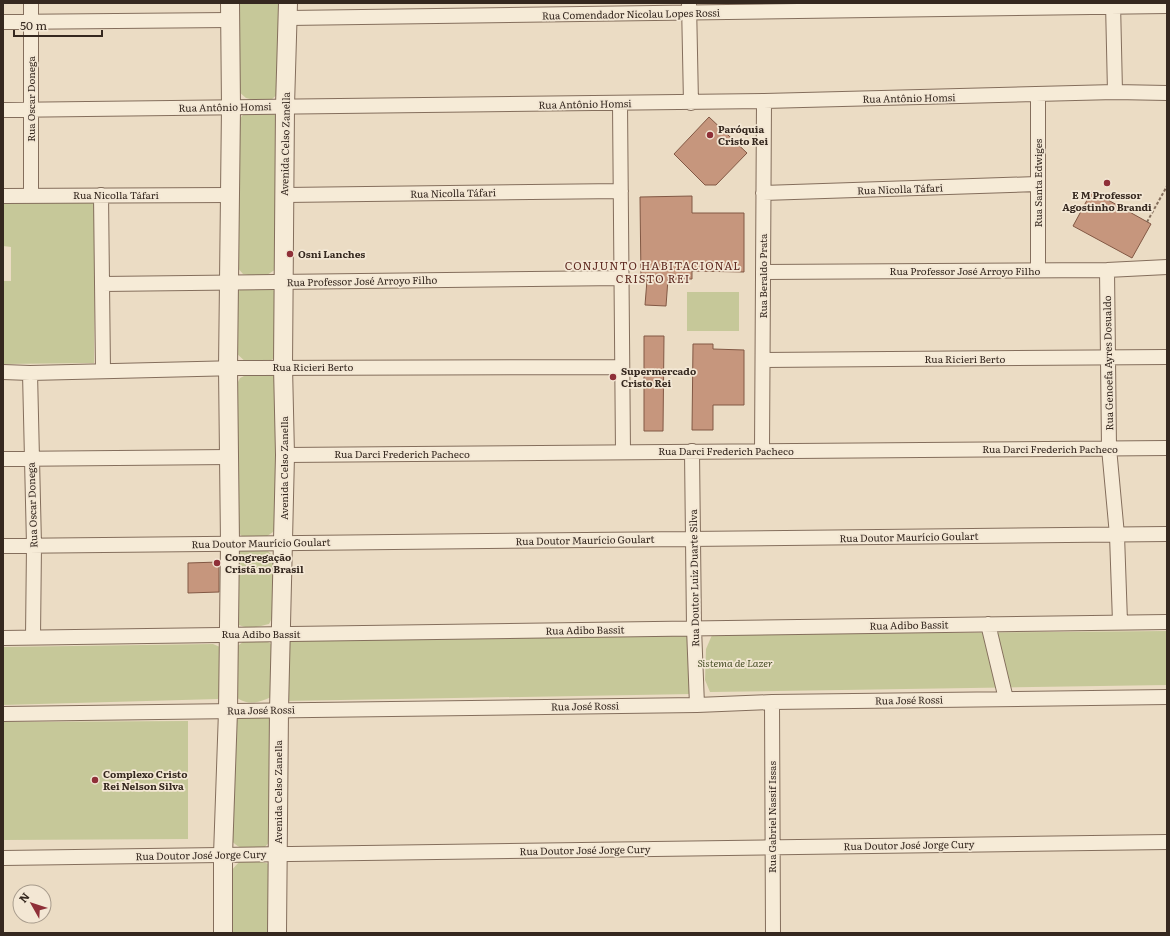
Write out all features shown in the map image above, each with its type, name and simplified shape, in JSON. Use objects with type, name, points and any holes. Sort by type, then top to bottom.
[{"type":"street","name":"Rua Oscar Donega","points":[[31,3],[31,195]]},
{"type":"street","points":[[1113,5],[1115,92]]},
{"type":"street","name":"Rua Comendador Nicolau Lopes Rossi","points":[[288,11],[1113,5],[1167,6]]},
{"type":"street","points":[[689,8],[691,102]]},
{"type":"street","name":"Avenida Celso Zanella","points":[[277,933],[280,634],[284,543],[285,455],[283,367],[285,106],[288,11]]},
{"type":"street","points":[[3,22],[32,22],[230,12],[231,107],[228,368],[230,543],[223,933]]},
{"type":"street","name":"Rua Antônio Homsi","points":[[3,110],[285,106],[620,104],[1115,92],[1167,93]]},
{"type":"street","name":"Rua Santa Edwiges","points":[[1038,95],[1038,270]]},
{"type":"street","name":"Rua Beraldo Prata","points":[[762,451],[764,101]]},
{"type":"street","points":[[620,104],[623,452]]},
{"type":"street","name":"Rua Nicolla Táfari","points":[[763,194],[1038,184]]},
{"type":"street","name":"Rua Nicolla Táfari","points":[[285,195],[621,191]]},
{"type":"street","points":[[102,195],[103,370]]},
{"type":"street","name":"Rua Nicolla Táfari","points":[[3,196],[230,195]]},
{"type":"street","name":"Rua Professor José Arroyo Filho","points":[[763,272],[1107,270],[1167,267]]},
{"type":"street","name":"Rua Genoefa Ayres Dosualdo","points":[[1107,270],[1109,448],[1117,535],[1120,622]]},
{"type":"street","name":"Rua Professor José Arroyo Filho","points":[[102,284],[622,278]]},
{"type":"street","name":"Rua Ricieri Berto","points":[[763,360],[1167,357]]},
{"type":"street","name":"Rua Ricieri Berto","points":[[3,372],[30,373],[103,370],[283,367],[622,367]]},
{"type":"street","name":"Rua Oscar Donega","points":[[30,373],[34,545],[33,638]]},
{"type":"street","name":"Rua Darci Frederich Pacheco","points":[[285,455],[1167,448]]},
{"type":"street","name":"Rua Doutor Luiz Duarte Silva","points":[[692,452],[694,628],[697,704]]},
{"type":"street","points":[[3,459],[31,460],[230,457]]},
{"type":"street","name":"Rua Doutor Maurício Goulart","points":[[3,546],[1167,534]]},
{"type":"street","name":"Rua Adibo Bassit","points":[[3,638],[1167,622]]},
{"type":"street","points":[[988,624],[1006,699]]},
{"type":"street","name":"Rua José Rossi","points":[[3,714],[772,702],[1167,698]]},
{"type":"street","name":"Rua Gabriel Nassif Issas","points":[[772,702],[773,933]]},
{"type":"street","name":"Rua Doutor José Jorge Cury","points":[[3,858],[1167,842]]},
{"type":"path","points":[[1146,222],[1167,186]]},
{"type":"green space","points":[[239,3],[282,3],[280,92],[271,100],[258,101],[246,98],[238,91],[237,56]]},
{"type":"green space","points":[[245,113],[272,113],[278,117],[276,269],[267,275],[254,276],[243,274],[236,266],[240,118]]},
{"type":"green space","points":[[95,199],[94,363],[3,364],[3,281],[11,281],[11,247],[3,246],[3,202]]},
{"type":"green space","points":[[243,287],[270,287],[279,295],[276,357],[263,365],[248,364],[235,352],[237,293]]},
{"type":"green space","points":[[687,292],[739,292],[739,331],[687,331]]},
{"type":"green space","points":[[250,373],[271,374],[279,381],[278,522],[273,532],[263,539],[243,537],[233,528],[236,386],[240,378]]},
{"type":"green space","points":[[241,549],[266,549],[272,555],[274,561],[274,614],[269,624],[249,627],[236,624],[234,560]]},
{"type":"green space","name":"Sistema de Lazer","points":[[1167,631],[1167,685],[710,692],[705,680],[706,649],[712,635]]},
{"type":"green space","name":"Sistema de Lazer","points":[[688,633],[692,694],[284,701],[284,641]]},
{"type":"green space","points":[[263,640],[270,643],[274,649],[271,697],[261,701],[245,702],[232,693],[235,648],[244,641]]},
{"type":"green space","points":[[213,644],[220,647],[222,690],[218,699],[3,705],[3,647]]},
{"type":"green space","points":[[241,715],[266,715],[274,723],[273,838],[264,848],[241,848],[230,839],[231,727]]},
{"type":"green space","name":"Complexo Cristo Rei Nelson Silva","points":[[188,721],[188,839],[3,840],[3,722]]},
{"type":"green space","points":[[245,860],[273,865],[273,933],[230,933],[231,871],[239,862]]},
{"type":"building","name":"Paróquia Cristo Rei","points":[[709,117],[747,153],[716,185],[705,185],[674,154]]},
{"type":"building","points":[[1092,191],[1151,224],[1132,258],[1073,226]]},
{"type":"building","points":[[692,196],[692,213],[744,213],[744,272],[692,271],[692,279],[668,279],[666,306],[645,305],[647,280],[641,280],[640,197]]},
{"type":"building","points":[[644,336],[664,336],[663,431],[644,431]]},
{"type":"building","points":[[693,344],[713,344],[713,349],[744,350],[744,405],[713,405],[713,430],[692,430]]},
{"type":"building","name":"Congregação Cristã no Brasil","points":[[219,562],[219,592],[188,593],[188,563]]},
{"type":"place","name":"Paróquia Cristo Rei","points":[[710,135]]},
{"type":"place","name":"E M Professor Agostinho Brandi","points":[[1107,183]]},
{"type":"place","name":"Osni Lanches","points":[[290,254]]},
{"type":"place","name":"Supermercado Cristo Rei","points":[[613,377]]},
{"type":"place","name":"Congregação Cristã no Brasil","points":[[217,563]]},
{"type":"place","name":"Complexo Cristo Rei Nelson Silva","points":[[95,780]]},
{"type":"district","name":"CONJUNTO HABITACIONAL CRISTO REI","points":[[653,272]]}]
